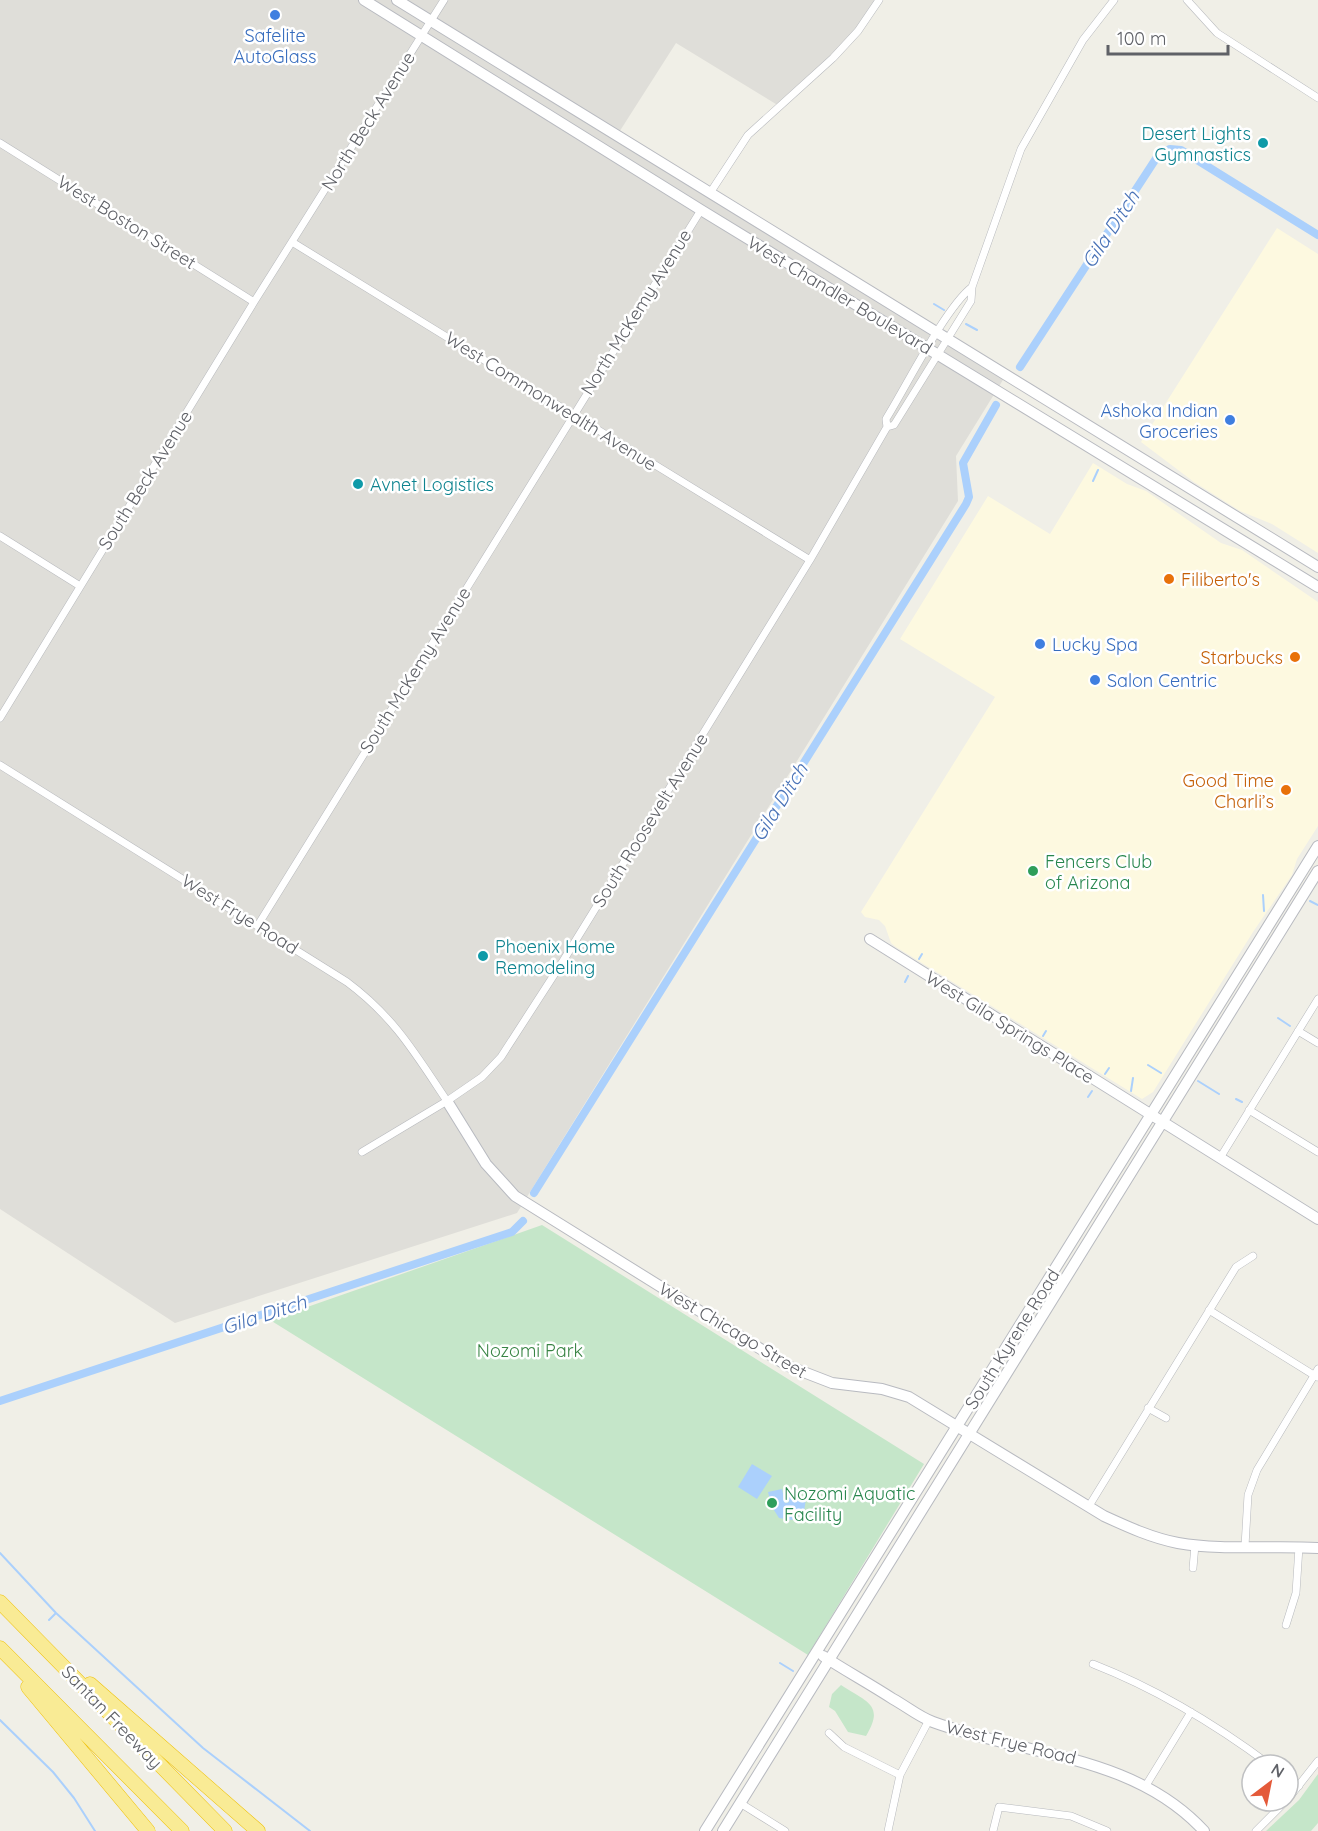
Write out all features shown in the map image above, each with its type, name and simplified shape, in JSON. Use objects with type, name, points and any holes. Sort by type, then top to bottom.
[{"type":"highway","name":"Santan Freeway","points":[[0,1602],[225,1831]]},
{"type":"highway","points":[[29,1631],[258,1831]]},
{"type":"highway","name":"Santan Freeway","points":[[0,1648],[183,1831]]},
{"type":"highway","points":[[0,1653],[148,1831]]},
{"type":"main road","name":"West Chandler Boulevard","points":[[364,0],[701,210],[1318,587]]},
{"type":"main road","name":"West Chandler Boulevard","points":[[397,0],[1318,567]]},
{"type":"main road","name":"South Kyrene Road","points":[[705,1831],[1318,846]]},
{"type":"main road","name":"South Kyrene Road","points":[[723,1831],[1162,1122],[1316,878]]},
{"type":"main road","name":"West Gila Springs Place","points":[[870,939],[1318,1219]]},
{"type":"main road","name":"West Chicago Street","points":[[447,1101],[501,1182],[534,1209],[788,1366],[832,1383],[897,1393],[925,1405],[1089,1506],[1133,1530],[1166,1540],[1195,1545],[1318,1548]]},
{"type":"main road","name":"West Frye Road","points":[[817,1652],[929,1720],[983,1738],[1085,1761],[1121,1773],[1145,1787],[1204,1831]]},
{"type":"street","name":"North Beck Avenue","points":[[292,242],[444,0]]},
{"type":"street","points":[[710,193],[748,135],[833,58],[858,31],[879,0]]},
{"type":"street","points":[[942,337],[971,301],[972,287],[1021,149],[1083,40],[1114,0]]},
{"type":"street","points":[[1187,0],[1217,33],[1318,98]]},
{"type":"street","name":"West Boston Street","points":[[0,143],[254,302]]},
{"type":"street","name":"North McKemy Avenue","points":[[572,414],[701,210]]},
{"type":"street","name":"South Beck Avenue","points":[[0,718],[292,242]]},
{"type":"street","name":"West Commonwealth Avenue","points":[[292,242],[810,560]]},
{"type":"street","points":[[942,337],[961,296],[972,287]]},
{"type":"street","name":"South Roosevelt Avenue","points":[[362,1152],[447,1101],[482,1077],[501,1057],[561,964],[810,560],[887,427],[886,419],[942,337]]},
{"type":"street","name":"South McKemy Avenue","points":[[258,925],[572,414]]},
{"type":"street","points":[[0,536],[80,586]]},
{"type":"street","name":"West Frye Road","points":[[0,765],[347,981],[387,1016],[408,1041],[447,1101]]},
{"type":"street","points":[[1302,872],[1316,878]]},
{"type":"street","points":[[1220,1158],[1318,999]]},
{"type":"street","points":[[1298,1031],[1318,1044]]},
{"type":"street","points":[[1249,1110],[1318,1152]]},
{"type":"street","points":[[1089,1506],[1236,1267],[1253,1256]]},
{"type":"street","points":[[1209,1310],[1317,1374],[1257,1470],[1248,1495],[1245,1546]]},
{"type":"street","points":[[1148,1408],[1166,1418]]},
{"type":"street","points":[[1193,1568],[1195,1545]]},
{"type":"street","points":[[1286,1625],[1296,1593],[1299,1547]]},
{"type":"street","points":[[1093,1664],[1141,1683],[1191,1712],[1252,1753]]},
{"type":"street","points":[[1145,1787],[1191,1712]]},
{"type":"street","points":[[888,1831],[900,1775],[929,1720]]},
{"type":"street","points":[[829,1733],[844,1748],[900,1775]]},
{"type":"street","points":[[1300,1785],[1318,1761]]},
{"type":"street","points":[[740,1803],[785,1831]]},
{"type":"street","points":[[993,1831],[999,1807],[1071,1816],[1107,1831]]},
{"type":"street","points":[[1256,1831],[1274,1813]]},
{"type":"shaded area","points":[[0,0],[879,0],[858,31],[779,106],[676,43],[616,137],[1006,375],[956,456],[958,501],[517,1213],[175,1323],[0,1209]]},
{"type":"shaded area","points":[[1277,228],[1318,254],[1318,553],[1272,524],[1240,511],[1194,482],[1141,442]]},
{"type":"shaded area","points":[[1093,463],[1127,484],[1146,491],[1221,543],[1242,550],[1318,602],[1318,826],[1297,859],[1292,875],[1253,932],[1153,1092],[1142,1099],[896,947],[891,943],[885,926],[879,920],[865,917],[861,912],[995,697],[900,639],[988,496],[1050,534]]},
{"type":"green space","name":"Nozomi Park","points":[[542,1225],[924,1464],[808,1655],[270,1320]]},
{"type":"green space","points":[[841,1685],[865,1700],[873,1711],[874,1717],[866,1736],[848,1732],[835,1711],[829,1707],[832,1694]]},
{"type":"green space","points":[[1318,1774],[1318,1823],[1311,1831],[1266,1831],[1285,1813],[1300,1813],[1300,1799]]},
{"type":"water","points":[[752,1464],[772,1476],[757,1499],[738,1487]]},
{"type":"water","points":[[782,1489],[785,1503],[789,1502],[787,1494],[793,1493],[797,1500],[806,1498],[804,1512],[792,1520],[779,1518],[772,1507],[768,1492]]},
{"type":"waterway","name":"Gila Ditch","points":[[1020,367],[1159,154],[1170,149],[1181,150],[1318,235]]},
{"type":"waterway","points":[[934,304],[944,310]]},
{"type":"waterway","points":[[966,324],[977,330]]},
{"type":"waterway","name":"Gila Ditch","points":[[534,1193],[966,504],[969,497],[963,463],[996,405]]},
{"type":"waterway","points":[[1093,481],[1098,470]]},
{"type":"waterway","points":[[1263,895],[1264,911]]},
{"type":"waterway","points":[[1310,901],[1318,905]]},
{"type":"waterway","points":[[919,959],[922,954]]},
{"type":"waterway","points":[[905,982],[908,976]]},
{"type":"waterway","points":[[1278,1018],[1290,1026]]},
{"type":"waterway","points":[[1043,1036],[1046,1031]]},
{"type":"waterway","points":[[1148,1065],[1161,1073]]},
{"type":"waterway","points":[[1105,1074],[1109,1068]]},
{"type":"waterway","points":[[1131,1091],[1133,1078]]},
{"type":"waterway","points":[[1198,1081],[1219,1094]]},
{"type":"waterway","points":[[1088,1097],[1092,1091]]},
{"type":"waterway","points":[[1236,1099],[1242,1102]]},
{"type":"waterway","name":"Gila Ditch","points":[[0,1401],[512,1232],[523,1221]]},
{"type":"waterway","points":[[0,1553],[56,1613],[203,1748],[310,1831]]},
{"type":"waterway","points":[[49,1620],[56,1613]]},
{"type":"waterway","points":[[780,1663],[793,1671]]},
{"type":"waterway","points":[[0,1720],[53,1772],[74,1798],[95,1831]]},
{"type":"place","name":"Safelite AutoGlass","points":[[275,15]]},
{"type":"place","name":"Desert Lights Gymnastics","points":[[1263,143]]},
{"type":"place","name":"Ashoka Indian Groceries","points":[[1230,420]]},
{"type":"place","name":"Avnet Logistics","points":[[358,484]]},
{"type":"place","name":"Filiberto's","points":[[1169,579]]},
{"type":"place","name":"Lucky Spa","points":[[1040,644]]},
{"type":"place","name":"Starbucks","points":[[1295,657]]},
{"type":"place","name":"Salon Centric","points":[[1095,680]]},
{"type":"place","name":"Good Time Charli’s","points":[[1286,790]]},
{"type":"place","name":"Fencers Club of Arizona","points":[[1033,871]]},
{"type":"place","name":"Phoenix Home Remodeling","points":[[483,956]]},
{"type":"place","name":"Nozomi Aquatic Facility","points":[[772,1503]]}]
